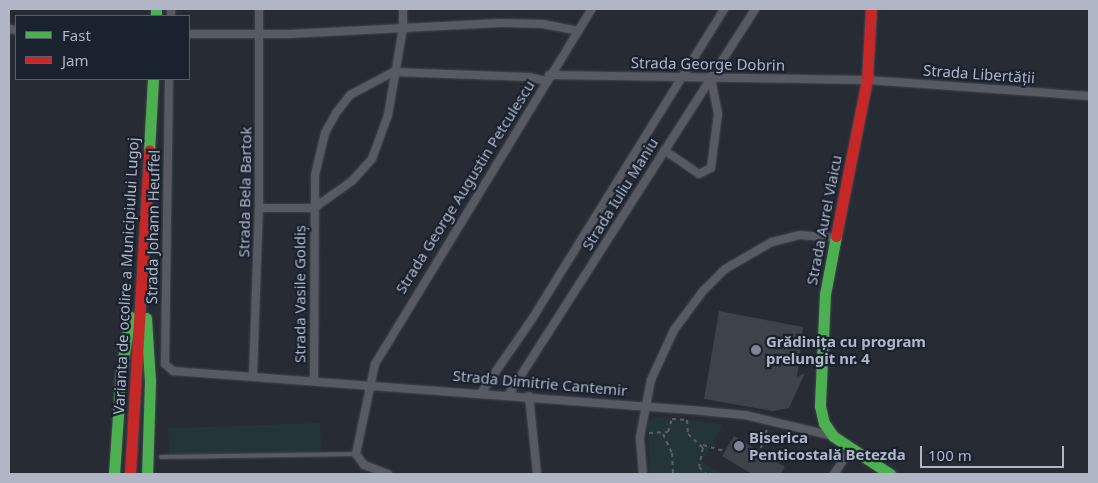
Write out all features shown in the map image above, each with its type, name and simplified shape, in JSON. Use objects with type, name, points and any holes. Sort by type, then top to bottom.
[{"type":"main road","name":"Strada Aurel Vlaicu","points":[[833,436],[824,423],[819,382],[825,294],[867,80],[871,9]]},
{"type":"main road","name":"Varianta de ocolire a Municipiului Lugoj","points":[[130,474],[153,80]]},
{"type":"main road","points":[[114,474],[121,372],[145,192]]},
{"type":"main road","points":[[145,192],[150,381],[147,474]]},
{"type":"main road","name":"Strada Dimitrie Cantemir","points":[[833,436],[890,474]]},
{"type":"street","name":"Strada Bela Bartok","points":[[253,376],[259,208],[259,9]]},
{"type":"street","name":"Strada Vasile Goldiș","points":[[259,208],[314,208],[352,181],[372,159],[383,136],[392,72],[403,28],[403,9]]},
{"type":"street","name":"Strada George Augustin Petculescu","points":[[356,454],[369,384],[384,346],[592,9]]},
{"type":"street","name":"Strada Iuliu Maniu","points":[[481,393],[532,319],[724,9]]},
{"type":"street","name":"Strada Iuliu Maniu","points":[[509,394],[755,9]]},
{"type":"street","points":[[190,34],[259,34],[500,23],[543,24],[578,32]]},
{"type":"street","points":[[392,72],[548,78]]},
{"type":"street","name":"Strada Vasile Goldiș","points":[[314,379],[314,208],[317,166],[325,132],[336,113],[350,95],[392,72]]},
{"type":"street","points":[[664,150],[699,174],[711,168],[718,114],[711,77]]},
{"type":"street","name":"Strada George Dobrin","points":[[548,78],[711,77],[867,80]]},
{"type":"street","name":"Strada Johann Heuffel","points":[[169,80],[166,364],[173,371]]},
{"type":"street","name":"Strada Libertății","points":[[867,80],[1089,96]]},
{"type":"street","points":[[643,474],[640,437],[644,406],[651,380],[674,330],[725,269],[772,242],[800,235],[836,238]]},
{"type":"street","name":"Strada Dimitrie Cantemir","points":[[173,371],[314,379],[745,415],[833,436]]},
{"type":"street","points":[[529,396],[537,474]]},
{"type":"street","points":[[834,474],[851,449]]},
{"type":"street","points":[[356,454],[364,465],[388,474]]},
{"type":"lane","points":[[161,457],[356,454]]},
{"type":"path","points":[[645,433],[663,434],[670,430],[672,419],[687,420],[688,434],[702,445],[724,451]]},
{"type":"path","points":[[761,448],[767,430]]},
{"type":"path","points":[[663,434],[672,453],[673,474]]},
{"type":"path","points":[[702,445],[699,467],[706,474]]},
{"type":"shaded area","points":[[654,417],[723,424],[702,462],[721,474],[650,474],[648,424]]},
{"type":"shaded area","points":[[320,423],[321,453],[169,458],[168,428]]},
{"type":"building","name":"Grădinița cu program prelungit nr. 4","points":[[719,311],[803,327],[797,377],[805,373],[789,408],[773,411],[704,399]]},
{"type":"building","name":"Biserica Penticostală Betezda","points":[[734,436],[785,467],[780,474],[752,474],[722,456]]},
{"type":"traffic: fast","points":[[156,9],[156,15]]},
{"type":"traffic: fast","points":[[149,151],[153,80]]},
{"type":"traffic: fast","points":[[836,236],[825,294],[820,406],[824,423],[833,436],[890,474]]},
{"type":"traffic: fast","points":[[114,474],[121,372],[130,317]]},
{"type":"traffic: fast","points":[[146,318],[150,381],[147,474]]},
{"type":"traffic: jam","points":[[836,236],[867,80],[871,9]]},
{"type":"traffic: jam","points":[[130,474],[149,151]]},
{"type":"place","name":"Grădinița cu program prelungit nr. 4","points":[[756,350]]},
{"type":"place","name":"Biserica Penticostală Betezda","points":[[739,446]]}]
